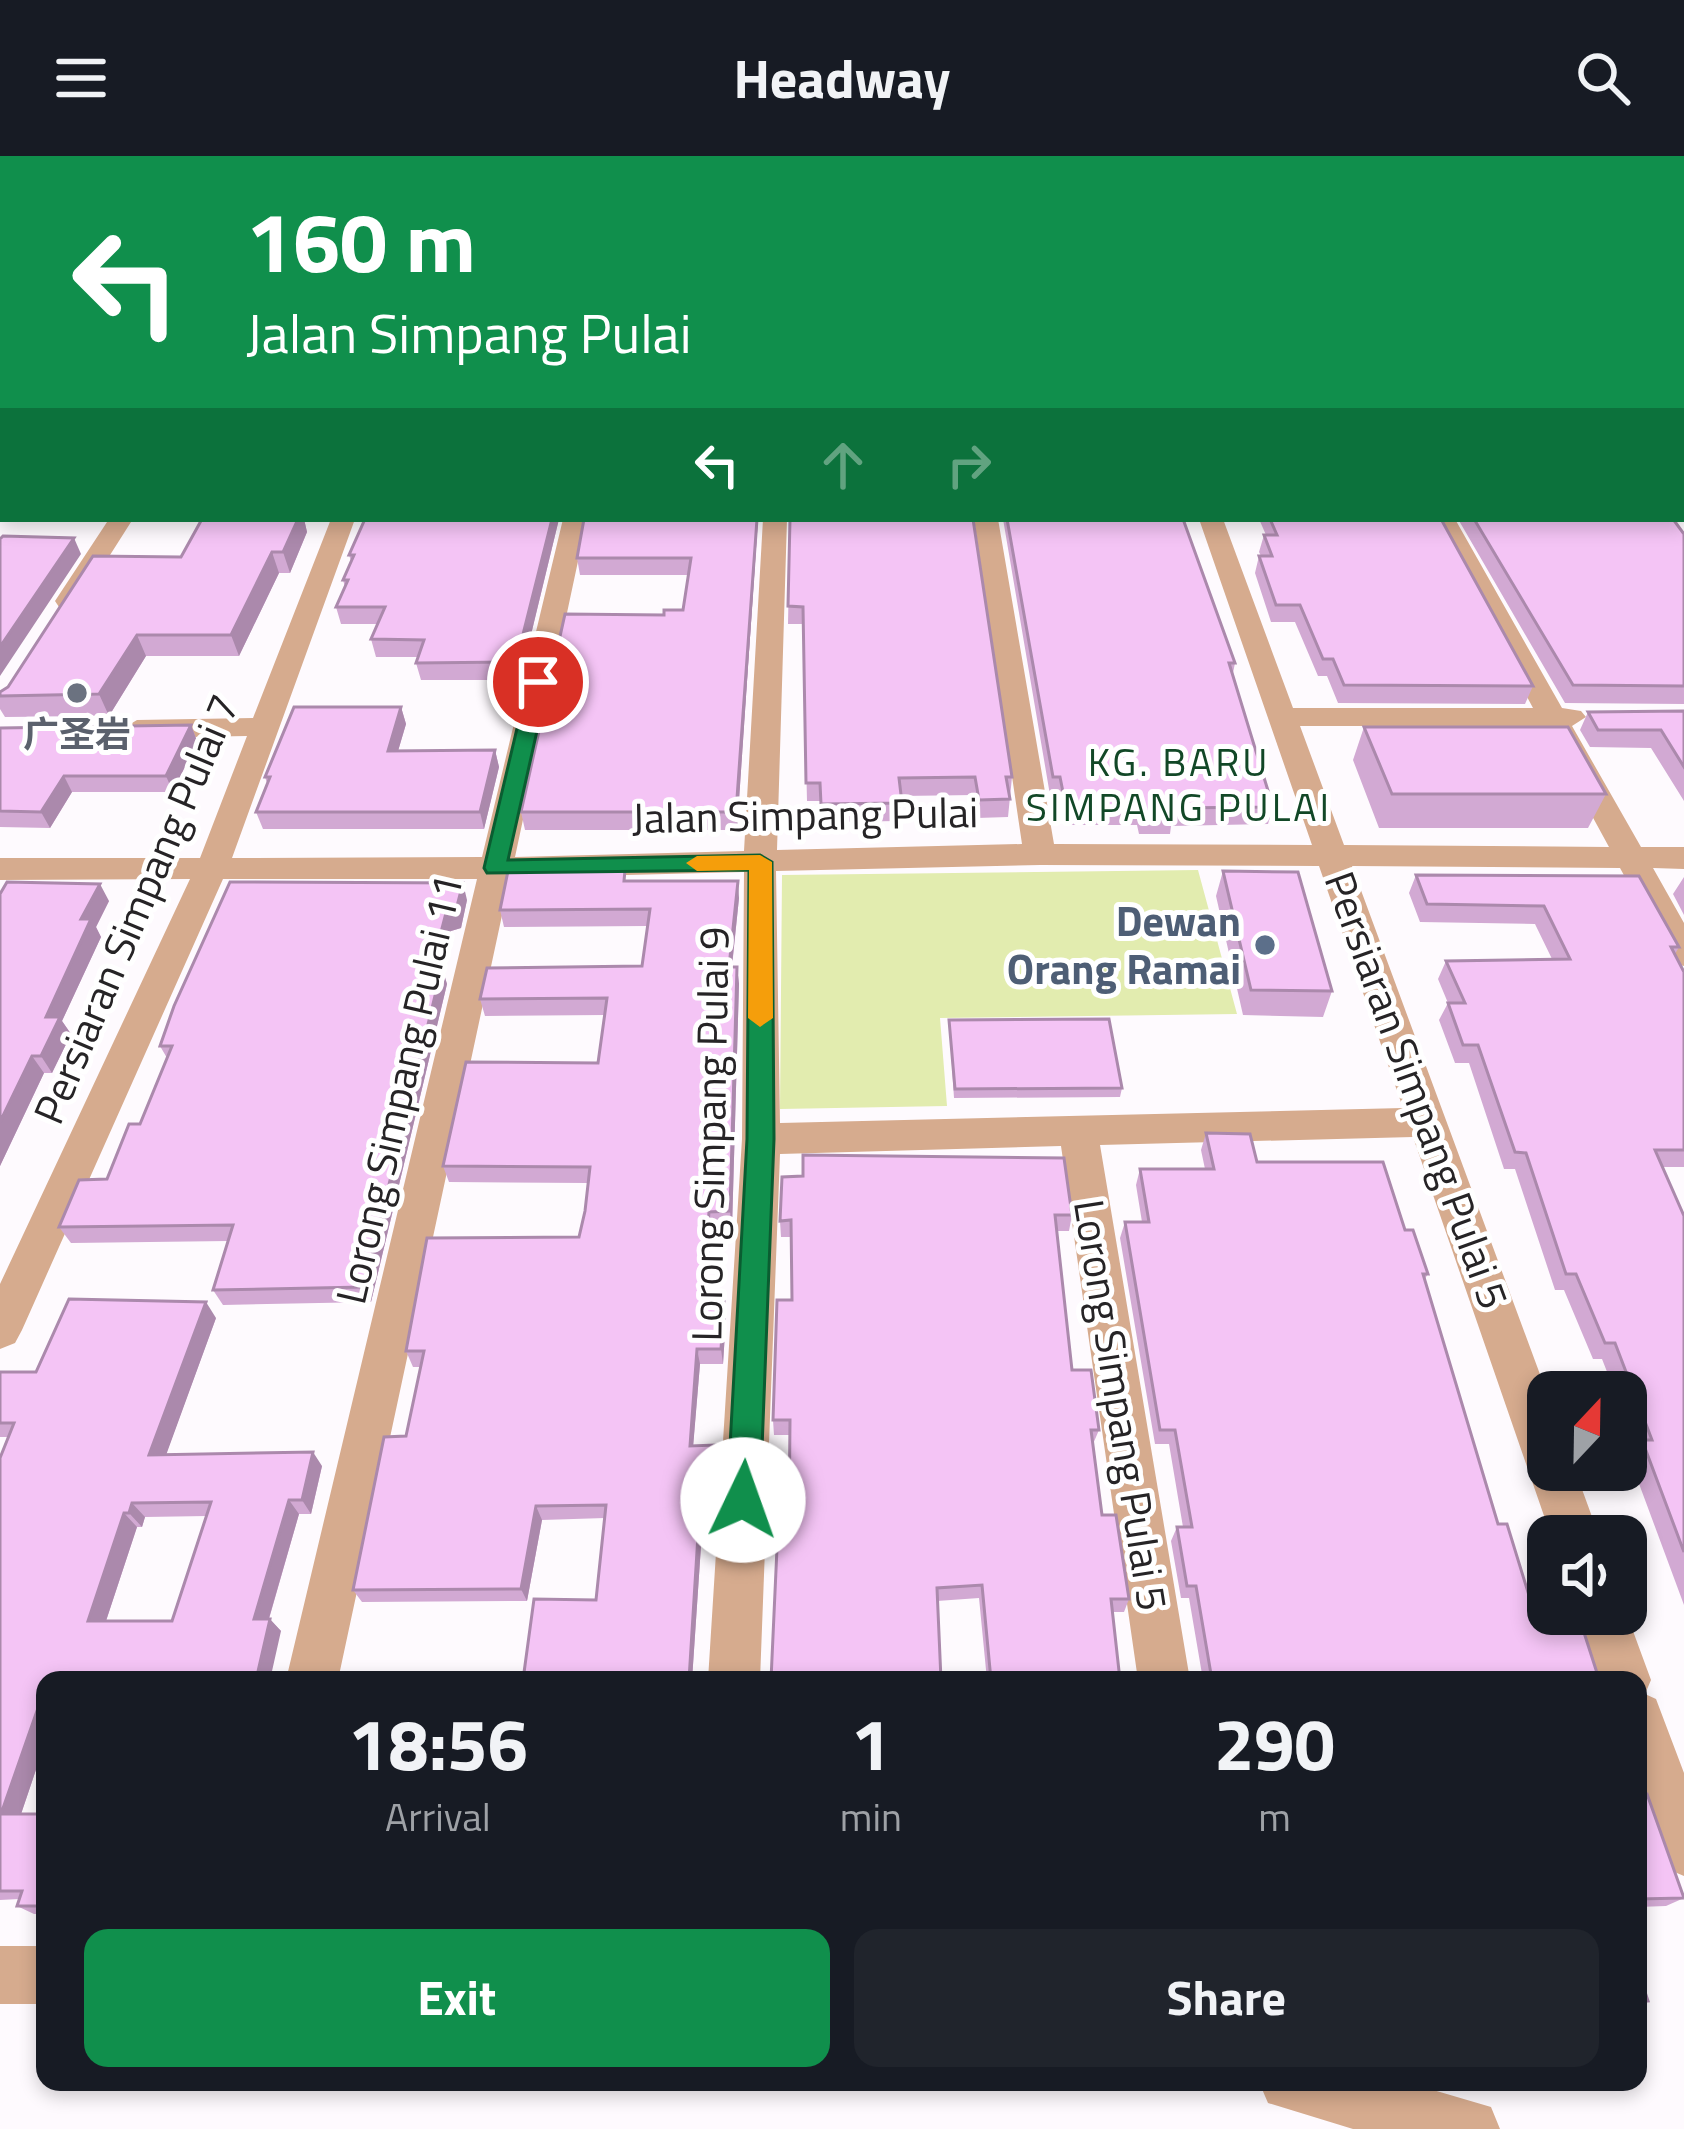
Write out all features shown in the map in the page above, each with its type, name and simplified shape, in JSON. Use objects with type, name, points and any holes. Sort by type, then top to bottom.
[{"type":"street","points":[[48,632],[119,522]]},
{"type":"street","name":"Persiaran Simpang Pulai 7","points":[[0,1330],[212,868],[342,522]]},
{"type":"street","name":"Lorong Simpang Pulai 11","points":[[314,1671],[574,522]]},
{"type":"street","name":"Lorong Simpang Pulai 9","points":[[734,1671],[760,1139],[760,862],[775,522]]},
{"type":"street","points":[[986,522],[1040,854]]},
{"type":"street","name":"Persiaran Simpang Pulai 5","points":[[1212,522],[1527,1398]]},
{"type":"street","points":[[1445,522],[1684,954]]},
{"type":"street","points":[[1282,717],[1596,717]]},
{"type":"street","points":[[111,729],[265,727]]},
{"type":"street","name":"Jalan Simpang Pulai","points":[[0,869],[495,868],[1040,854],[1684,858]]},
{"type":"street","points":[[760,1139],[1431,1121]]},
{"type":"street","name":"Lorong Simpang Pulai 5","points":[[1078,1130],[1163,1671]]},
{"type":"street","points":[[1609,1635],[1622,1671]]},
{"type":"street","points":[[1647,1743],[1684,1849]]},
{"type":"street","points":[[0,1975],[36,1975]]},
{"type":"street","points":[[1323,2091],[1469,2129]]},
{"type":"green space","points":[[1198,870],[1237,1014],[940,1018],[947,1106],[780,1109],[782,875]]},
{"type":"building","points":[[200,522],[297,522],[283,552],[272,552],[231,635],[137,635],[99,694],[0,696],[93,556],[181,557]]},
{"type":"building","points":[[364,522],[551,522],[516,662],[416,663],[424,640],[371,639],[385,607],[336,607],[348,580],[343,580],[354,555],[349,555]]},
{"type":"building","points":[[583,522],[757,522],[736,812],[521,812],[565,614],[664,615],[664,610],[683,610],[691,558],[577,558]]},
{"type":"building","points":[[790,522],[973,522],[1012,777],[1006,777],[1010,799],[979,800],[975,777],[899,778],[902,803],[821,804],[820,783],[806,783],[803,607],[788,606]]},
{"type":"building","points":[[1008,522],[1184,522],[1235,663],[1229,663],[1273,807],[1171,808],[1174,817],[1143,817],[1141,807],[1066,807],[1060,777],[1053,777]]},
{"type":"building","points":[[1271,522],[1443,522],[1533,686],[1344,685],[1333,659],[1323,659],[1300,605],[1276,605],[1259,556],[1272,556],[1264,535],[1277,535]]},
{"type":"building","points":[[1476,522],[1675,522],[1684,534],[1684,686],[1573,685]]},
{"type":"building","points":[[74,538],[0,647],[0,539]]},
{"type":"building","points":[[294,707],[401,707],[388,751],[495,750],[480,812],[256,812]]},
{"type":"building","points":[[1684,711],[1684,767],[1661,730],[1598,730],[1588,712]]},
{"type":"building","points":[[191,725],[166,776],[64,776],[41,812],[0,811],[0,728]]},
{"type":"building","points":[[1364,727],[1568,727],[1606,794],[1392,794]]},
{"type":"building","points":[[625,870],[624,881],[738,881],[729,967],[737,967],[730,1211],[709,1212],[702,1301],[724,1301],[721,1349],[697,1349],[690,1446],[715,1445],[711,1503],[700,1503],[690,1671],[524,1671],[534,1599],[596,1600],[606,1505],[536,1506],[521,1589],[353,1590],[384,1437],[406,1436],[424,1351],[406,1351],[427,1238],[579,1237],[585,1211],[590,1167],[443,1166],[466,1062],[598,1063],[607,998],[480,999],[487,968],[642,966],[650,909],[500,910],[508,871]]},
{"type":"building","points":[[1223,871],[1298,872],[1332,991],[1251,990]]},
{"type":"building","points":[[1416,875],[1639,876],[1679,947],[1671,947],[1684,972],[1684,1150],[1655,1150],[1684,1216],[1684,1552],[1647,1453],[1647,1440],[1652,1440],[1647,1427],[1647,1371],[1626,1371],[1615,1343],[1605,1343],[1576,1274],[1566,1274],[1526,1153],[1515,1152],[1478,1045],[1463,1045],[1448,1003],[1465,1003],[1446,961],[1570,959],[1544,906],[1427,904]]},
{"type":"building","points":[[7,882],[100,884],[81,919],[91,919],[46,1017],[60,1017],[41,1056],[32,1056],[0,1122],[0,894]]},
{"type":"building","points":[[230,882],[463,883],[456,910],[446,913],[432,967],[442,967],[364,1287],[213,1290],[233,1225],[59,1227],[79,1180],[107,1179],[129,1124],[140,1124],[172,1046],[160,1046],[174,1006]]},
{"type":"building","points":[[1109,1019],[1122,1088],[955,1089],[949,1020]]},
{"type":"building","points":[[1206,1133],[1250,1134],[1257,1162],[1383,1162],[1405,1230],[1413,1230],[1428,1274],[1423,1274],[1498,1524],[1507,1524],[1527,1589],[1527,1635],[1585,1635],[1596,1671],[1210,1671],[1196,1586],[1187,1586],[1177,1527],[1192,1527],[1175,1430],[1160,1430],[1125,1222],[1149,1222],[1140,1169],[1214,1169]]},
{"type":"building","points":[[803,1155],[1064,1158],[1072,1215],[1055,1215],[1072,1370],[1091,1370],[1099,1430],[1091,1430],[1102,1515],[1116,1515],[1129,1599],[1111,1599],[1119,1671],[990,1671],[982,1585],[937,1588],[941,1671],[771,1671],[778,1526],[789,1526],[790,1420],[773,1420],[777,1300],[792,1300],[791,1220],[780,1221],[782,1177],[803,1176]]},
{"type":"building","points":[[69,1299],[206,1302],[149,1455],[313,1452],[302,1500],[289,1500],[254,1619],[270,1619],[258,1671],[36,1671],[36,1714],[1,1814],[36,1814],[36,1906],[17,1906],[22,1891],[0,1891],[0,1458],[14,1423],[0,1423],[0,1372],[36,1372]],"holes":[[[211,1502],[172,1621],[88,1621],[124,1513],[129,1513],[132,1503]]]},
{"type":"building","points":[[1647,1794],[1684,1898],[1647,1899]]},
{"type":"slow traffic","points":[[697,863],[760,862],[760,1018]]},
{"type":"place","name":"广圣岩","points":[[77,693]]},
{"type":"place","name":"Dewan Orang Ramai","points":[[1265,945]]},
{"type":"district","name":"KG. BARU SIMPANG PULAI","points":[[1179,784]]},
{"type":"route","points":[[538,682],[495,868],[760,862],[760,1139],[743,1500]]}]
